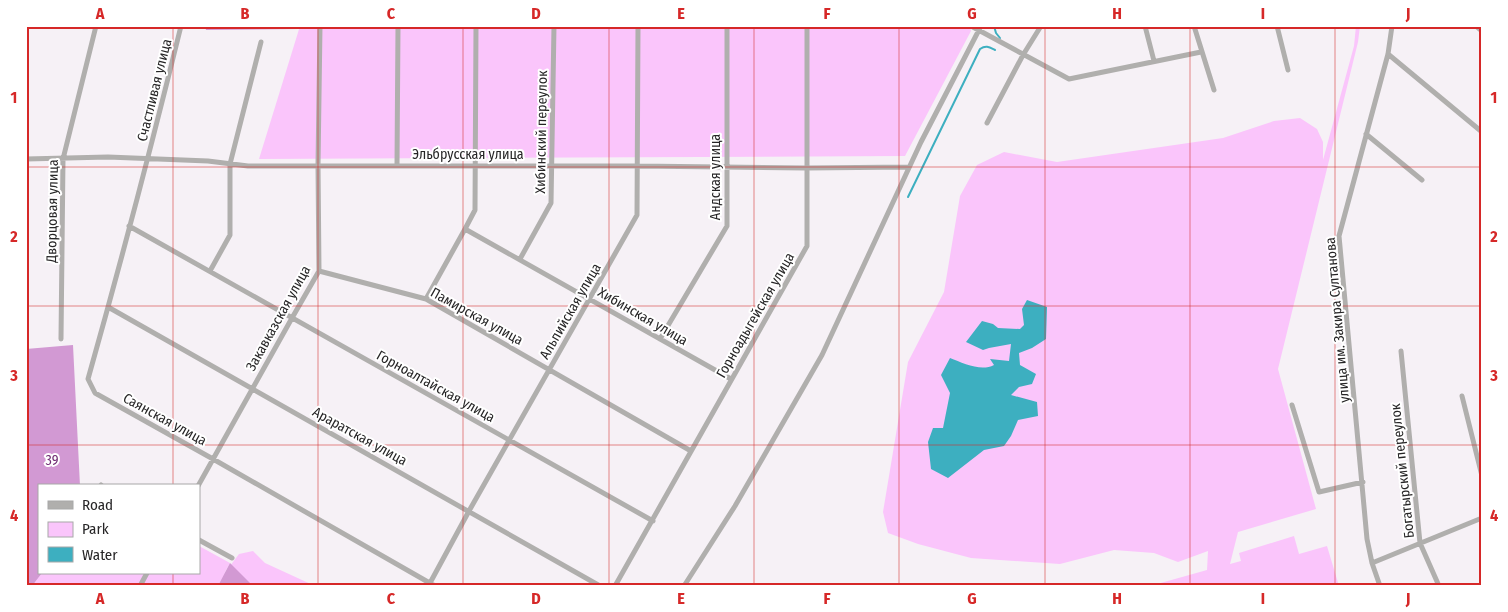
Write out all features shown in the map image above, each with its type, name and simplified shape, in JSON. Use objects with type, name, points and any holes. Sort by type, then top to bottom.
[{"type":"street","name":"Дворцовая улица","points":[[61,339],[63,159],[96,26]]},
{"type":"street","name":"Счастливая улица","points":[[149,159],[181,26]]},
{"type":"street","name":"Закавказская улица","points":[[199,484],[319,271],[320,26]]},
{"type":"street","points":[[397,165],[398,26]]},
{"type":"street","points":[[426,298],[475,210],[476,26]]},
{"type":"street","name":"Хибинский переулок","points":[[520,259],[551,203],[554,26]]},
{"type":"street","name":"Альпийская улица","points":[[433,584],[469,511],[636,215],[638,26]]},
{"type":"street","name":"Андская улица","points":[[660,339],[727,226],[727,26]]},
{"type":"street","name":"Горноадыгейская улица","points":[[615,586],[807,246],[807,26]]},
{"type":"street","points":[[971,26],[980,29],[1023,55],[1069,79],[1201,52]]},
{"type":"street","points":[[987,123],[1023,55],[1041,26]]},
{"type":"street","points":[[1145,26],[1154,61]]},
{"type":"street","points":[[1194,26],[1214,90]]},
{"type":"street","points":[[1277,26],[1288,70]]},
{"type":"street","name":"улица им. Закира Султанова","points":[[1380,586],[1372,563],[1367,539],[1339,236],[1388,54],[1392,26]]},
{"type":"street","points":[[1476,26],[1482,31]]},
{"type":"street","points":[[684,586],[735,506],[822,356],[921,142],[980,29]]},
{"type":"street","points":[[210,271],[230,236],[230,164],[261,42]]},
{"type":"street","points":[[1388,54],[1482,132]]},
{"type":"street","points":[[1366,134],[1422,180]]},
{"type":"street","name":"Эльбрусская улица","points":[[26,159],[108,157],[208,161],[248,166],[910,167]]},
{"type":"street","name":"Саянская улица","points":[[149,159],[88,379],[94,394],[433,584]]},
{"type":"street","name":"Горноалтайская улица","points":[[129,226],[652,521]]},
{"type":"street","name":"Хибинская улица","points":[[465,229],[732,379]]},
{"type":"street","name":"Памирская улица","points":[[319,271],[426,298],[691,451]]},
{"type":"street","name":"Араратская улица","points":[[108,307],[600,586]]},
{"type":"street","name":"Богатырский переулок","points":[[1401,351],[1420,543],[1439,586]]},
{"type":"street","points":[[1462,396],[1482,476]]},
{"type":"street","points":[[1292,405],[1319,492],[1363,482]]},
{"type":"street","points":[[1372,563],[1482,518]]},
{"type":"street","points":[[200,541],[232,558]]},
{"type":"street","points":[[140,586],[146,574]]},
{"type":"green space","points":[[205,26],[300,26],[299,29],[206,30]]},
{"type":"green space","points":[[300,26],[970,26],[971,31],[905,156],[259,159]]},
{"type":"green space","points":[[1356,26],[1360,26],[1358,42],[1278,369],[1316,509],[1238,532],[1230,564],[1241,561],[1239,553],[1294,536],[1299,554],[1327,546],[1339,586],[1150,586],[1207,570],[1208,551],[1178,562],[1154,553],[1114,550],[1060,564],[971,558],[918,544],[888,533],[883,512],[908,362],[944,292],[960,196],[977,165],[1004,152],[1057,162],[1223,138],[1274,121],[1300,118],[1317,129],[1323,142],[1323,160],[1354,46]]},
{"type":"green space","name":"39","points":[[73,345],[80,484],[38,484],[38,574],[41,574],[32,586],[26,586],[26,349]]},
{"type":"green space","points":[[200,547],[230,563],[224,574],[239,554],[253,551],[265,563],[315,586],[32,586],[41,574],[200,574]]},
{"type":"green space","points":[[230,563],[253,586],[218,586]]},
{"type":"water","points":[[1027,300],[1047,307],[1046,339],[1032,348],[1019,353],[1020,365],[1036,374],[1032,384],[1019,387],[1011,395],[1037,402],[1038,416],[1018,420],[1004,446],[984,450],[948,478],[931,469],[928,442],[933,428],[943,428],[950,393],[941,375],[950,358],[983,368],[994,365],[990,359],[1009,361],[1011,344],[983,350],[966,342],[982,321],[993,324],[998,328],[1020,329],[1024,325],[1022,309]]},
{"type":"waterway","points":[[994,26],[1000,38]]},
{"type":"waterway","points":[[908,197],[980,49],[988,47],[995,50]]}]
